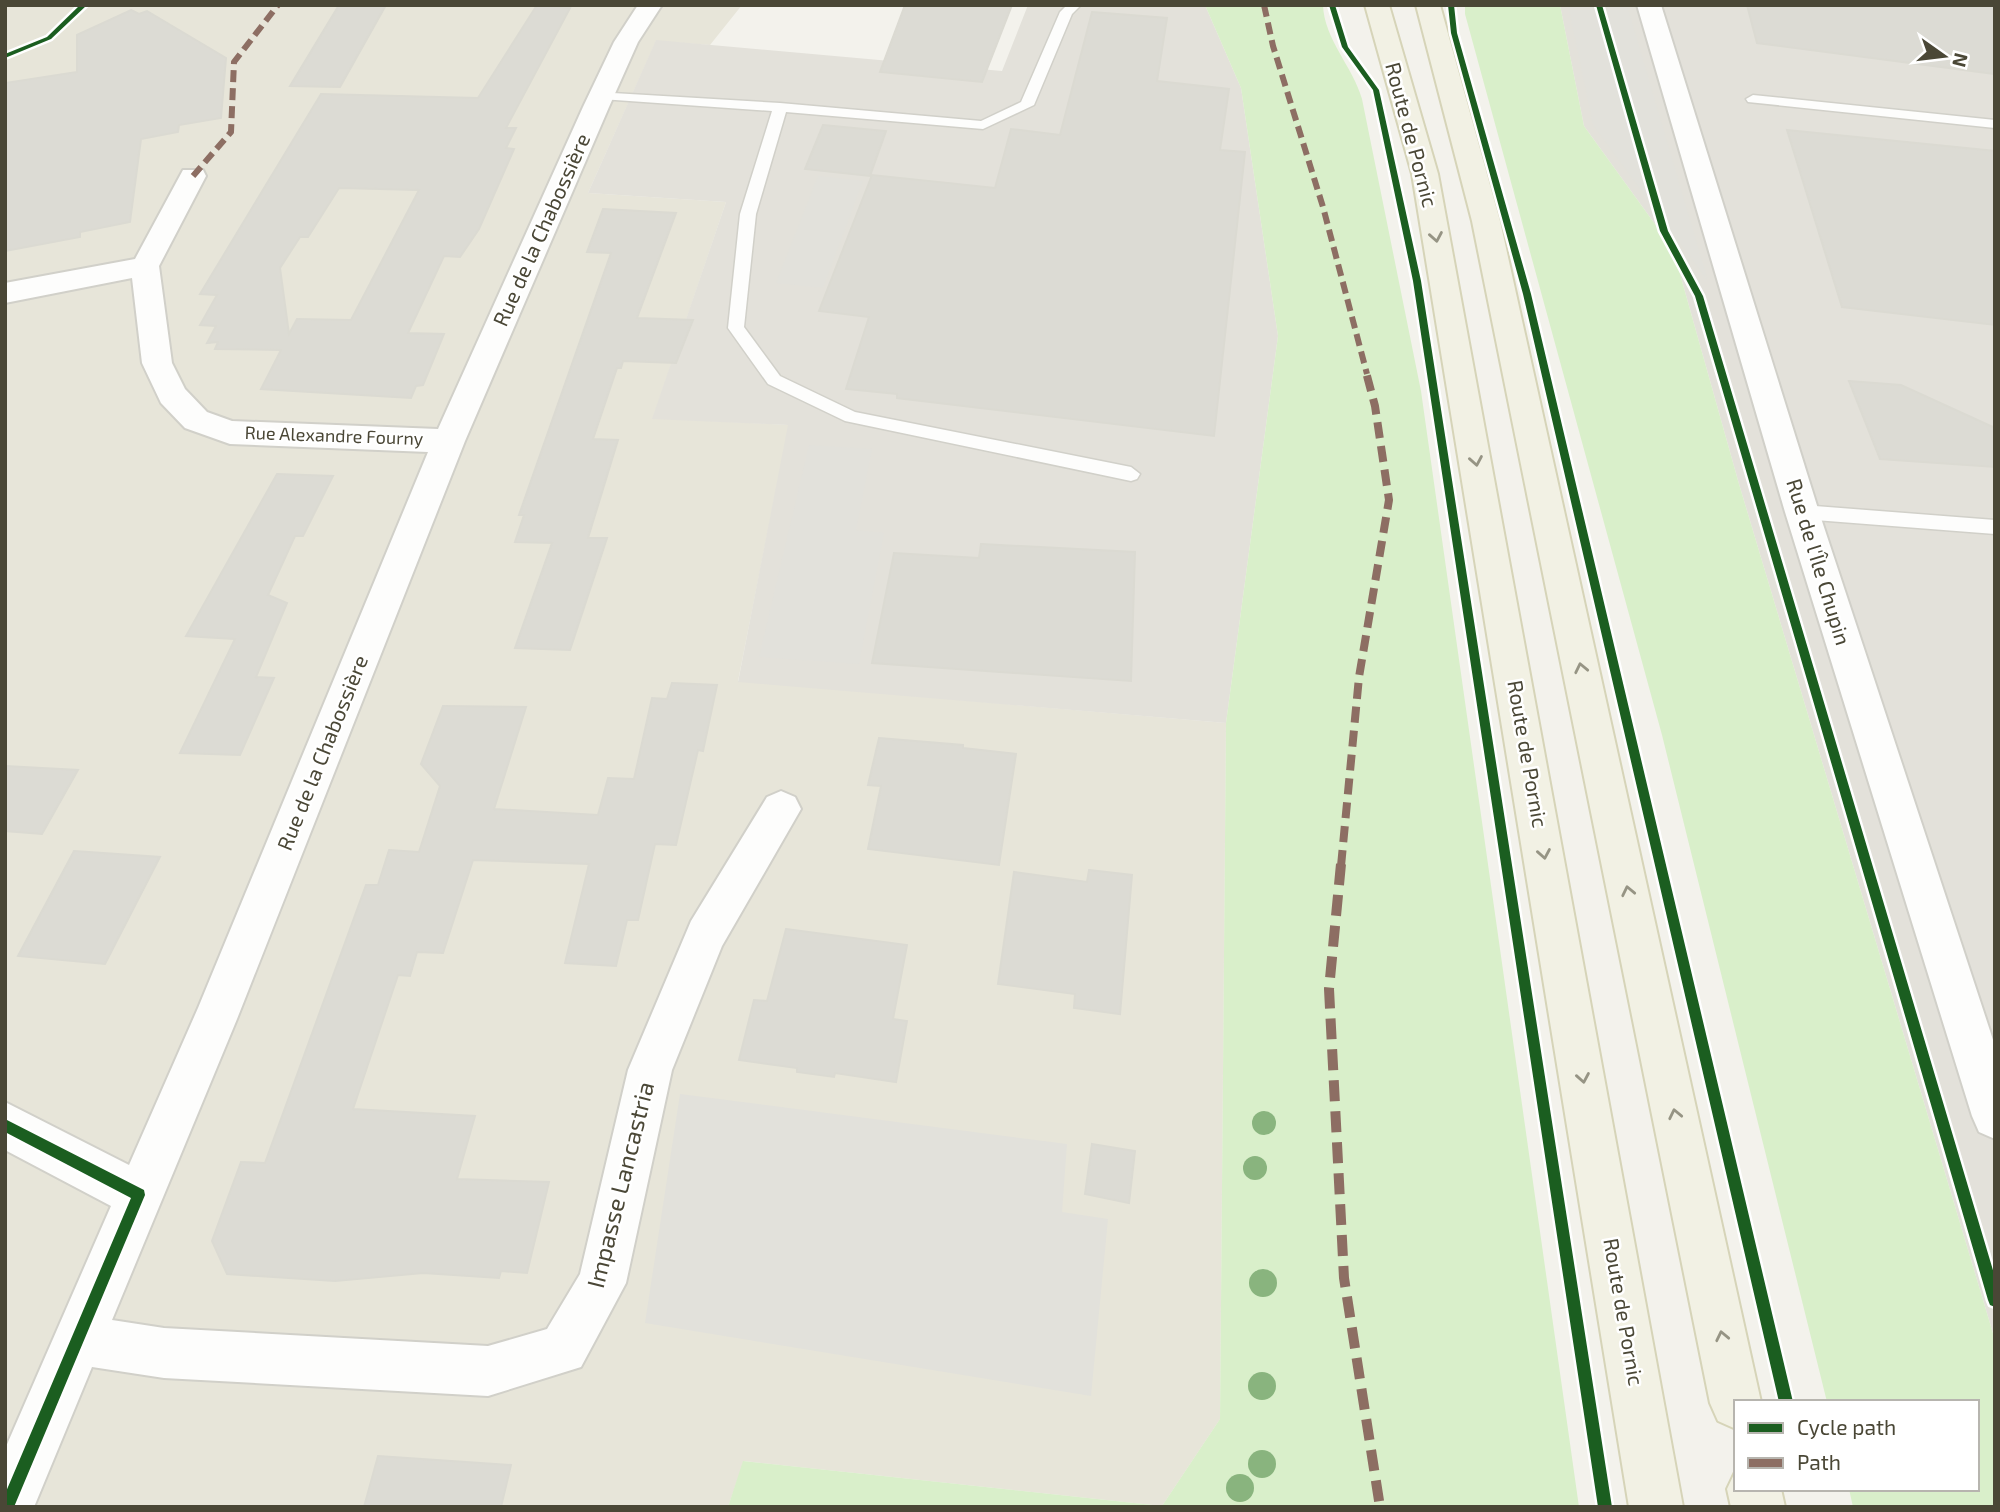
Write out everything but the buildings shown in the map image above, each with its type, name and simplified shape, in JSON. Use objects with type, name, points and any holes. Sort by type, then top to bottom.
[{"type":"main road","name":"Route de Pornic","points":[[1377,5],[1425,174],[1656,1507]]},
{"type":"main road","points":[[1428,5],[1486,221],[1735,1400]]},
{"type":"street","name":"Rue de la Chabossière","points":[[8,1507],[220,1007],[449,441],[601,95],[626,42],[650,5]]},
{"type":"street","name":"Rue de l'Île Chupin","points":[[1649,5],[1802,512],[1995,1116]]},
{"type":"street","points":[[5,293],[145,267],[193,176]]},
{"type":"street","name":"Rue Alexandre Fourny","points":[[145,267],[157,363],[172,395],[195,420],[230,432],[449,441]]},
{"type":"street","name":"Impasse Lancastria","points":[[80,1340],[164,1353],[488,1371],[563,1349],[602,1283],[650,1070],[706,935],[781,809]]},
{"type":"street","points":[[5,1125],[139,1195]]},
{"type":"lane","points":[[601,95],[983,125],[1027,105],[1066,12],[1075,5]]},
{"type":"lane","points":[[1753,99],[1995,124]]},
{"type":"lane","points":[[780,107],[748,214],[736,328],[774,380],[851,417],[1131,474]]},
{"type":"lane","points":[[1802,512],[1995,527]]},
{"type":"shaded area","points":[[5,5],[742,5],[710,45],[656,41],[588,193],[726,202],[653,418],[789,425],[738,681],[1226,723],[1220,1419],[1162,1506],[744,1461],[728,1507],[5,1507]]},
{"type":"shaded area","points":[[1028,5],[1205,5],[1241,88],[1278,336],[1226,723],[738,682],[788,425],[652,419],[726,202],[588,193],[656,40],[1002,71]]},
{"type":"shaded area","points":[[1560,5],[1995,5],[1995,1340],[1739,484],[1673,249],[1584,126]]},
{"type":"shaded area","points":[[1568,5],[1627,5],[1708,281],[1593,125]]},
{"type":"shaded area","points":[[818,176],[863,181],[823,288],[776,283]]},
{"type":"shaded area","points":[[809,445],[872,449],[856,530],[884,533],[859,664],[759,657]]},
{"type":"shaded area","points":[[680,1094],[1067,1144],[1062,1212],[1108,1219],[1091,1396],[645,1323]]},
{"type":"green space","points":[[1205,5],[1323,5],[1328,30],[1362,99],[1421,391],[1579,1507],[728,1507],[743,1461],[1162,1506],[1220,1419],[1226,723],[1278,336],[1241,88]]},
{"type":"green space","points":[[1465,5],[1560,5],[1584,126],[1673,249],[1739,484],[1995,1340],[1995,1507],[1853,1507],[1849,1491],[1979,1491],[1979,1400],[1827,1400],[1662,735],[1465,14]]},
{"type":"marked path","points":[[193,176],[231,132],[234,62],[278,5]]},
{"type":"marked path","points":[[1264,5],[1273,46],[1323,207],[1375,406],[1389,500],[1359,677],[1329,989],[1344,1278],[1380,1507]]},
{"type":"cycle path","points":[[5,56],[49,38],[84,5]]},
{"type":"cycle path","points":[[1332,5],[1345,47],[1376,90],[1417,281],[1605,1507]]},
{"type":"cycle path","points":[[1451,5],[1454,33],[1527,294],[1786,1400]]},
{"type":"cycle path","points":[[1599,5],[1664,231],[1699,296],[1995,1300]]},
{"type":"cycle path","points":[[5,1125],[139,1195],[7,1507]]}]
